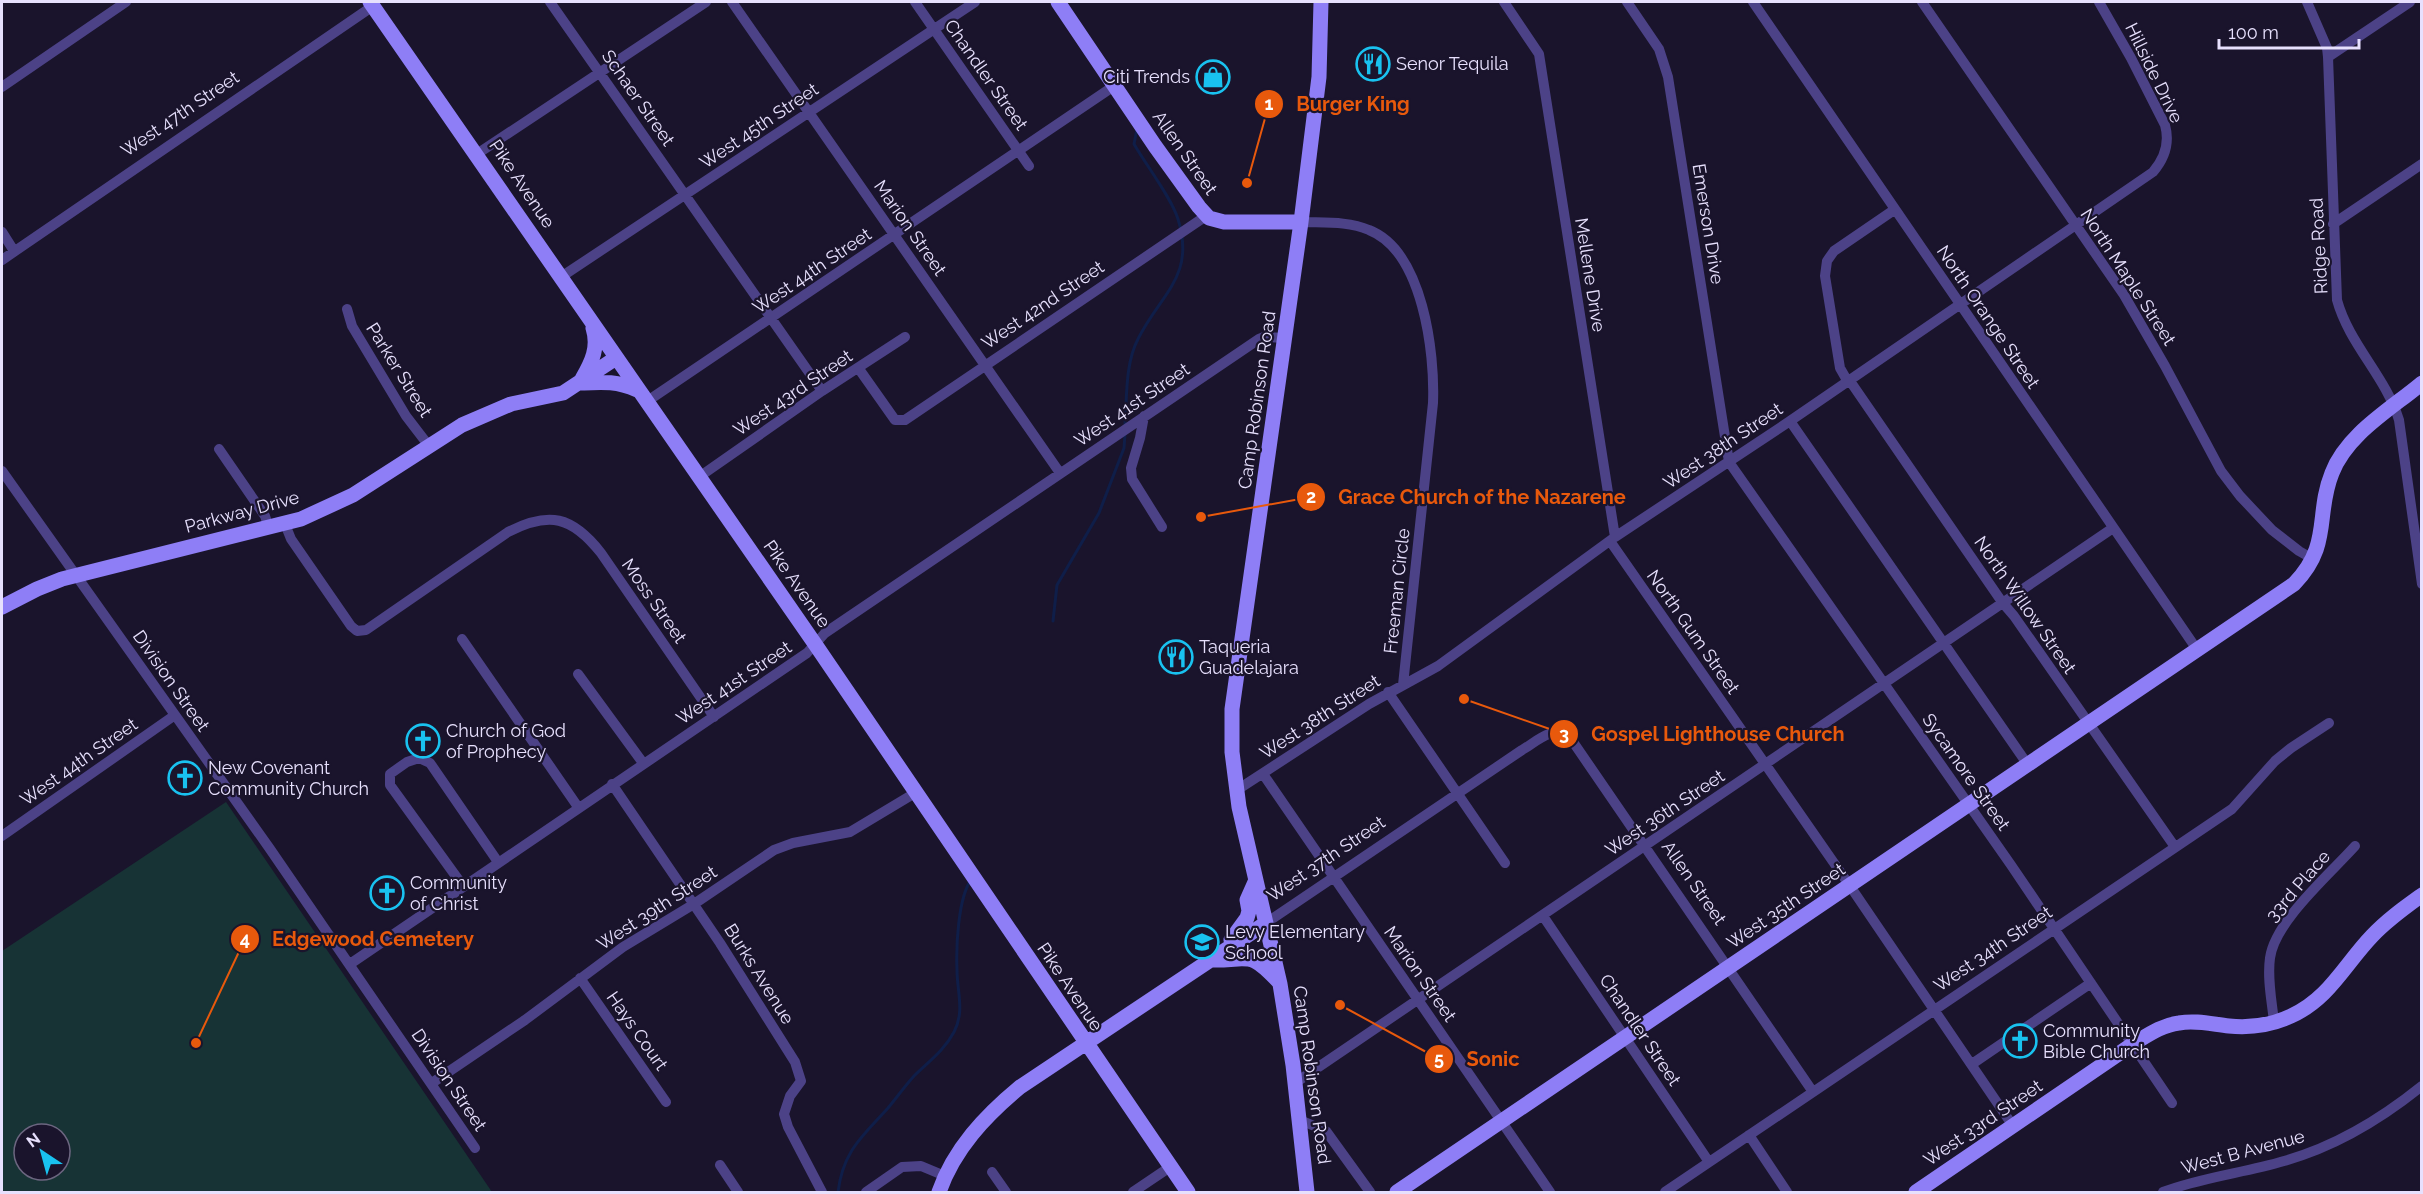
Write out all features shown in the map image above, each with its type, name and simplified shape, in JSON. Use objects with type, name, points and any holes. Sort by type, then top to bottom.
[{"type":"street","points":[[2,87],[126,2]]},
{"type":"street","name":"Schaer Street","points":[[550,2],[822,391]]},
{"type":"street","points":[[477,154],[706,2]]},
{"type":"street","name":"Marion Street","points":[[732,2],[1060,473]]},
{"type":"street","name":"Chandler Street","points":[[915,2],[1029,166]]},
{"type":"street","name":"West 45th Street","points":[[561,277],[975,2]]},
{"type":"street","name":"Allen Street","points":[[1058,2],[1206,216],[1224,222],[1301,222]]},
{"type":"street","name":"Camp Robinson Road","points":[[1307,1192],[1300,1120],[1280,984],[1255,882],[1237,790],[1232,752],[1232,709],[1301,222],[1319,77],[1321,2]]},
{"type":"street","name":"Mellene Drive","points":[[1504,2],[1539,54],[1613,539]]},
{"type":"street","name":"Emerson Drive","points":[[1627,2],[1659,49],[1668,77],[1729,462]]},
{"type":"street","name":"North Orange Street","points":[[1753,2],[2198,651]]},
{"type":"street","name":"North Maple Street","points":[[1922,2],[2146,331],[2221,471],[2240,496],[2272,530],[2313,559]]},
{"type":"street","name":"Hillside Drive","points":[[2076,226],[2153,172],[2164,155],[2167,144],[2166,130],[2159,113],[2099,2]]},
{"type":"street","name":"Ridge Road","points":[[2307,2],[2327,48],[2328,57],[2335,282],[2339,308],[2399,420],[2421,584]]},
{"type":"street","points":[[2328,57],[2410,2]]},
{"type":"street","name":"Pike Avenue","points":[[375,3],[1188,1192]]},
{"type":"street","name":"West 47th Street","points":[[2,260],[375,3]]},
{"type":"street","name":"West 44th Street","points":[[642,396],[771,319],[1114,86]]},
{"type":"street","points":[[2333,224],[2421,164]]},
{"type":"street","name":"North Willow Street","points":[[1894,210],[1834,251],[1825,268],[1842,373],[2175,847]]},
{"type":"street","name":"West 42nd Street","points":[[859,369],[892,417],[898,421],[905,420],[1206,216]]},
{"type":"street","name":"Freeman Circle","points":[[1301,222],[1356,226],[1377,233],[1389,242],[1403,260],[1427,323],[1434,368],[1433,403],[1403,685]]},
{"type":"street","name":"West 38th Street","points":[[1237,790],[1388,692],[1438,666],[1530,597],[1613,539],[1791,421],[2076,226]]},
{"type":"street","points":[[2,232],[14,251]]},
{"type":"street","name":"Parker Street","points":[[347,309],[352,326],[406,416],[429,446]]},
{"type":"street","points":[[579,384],[591,365],[595,351],[595,336],[590,319]]},
{"type":"street","name":"West 43rd Street","points":[[699,477],[822,391],[905,337]]},
{"type":"street","name":"West 41st Street","points":[[350,964],[807,653],[825,633],[1259,339],[1264,337],[1286,338]]},
{"type":"street","name":"Parkway Drive","points":[[2,607],[37,588],[76,575],[285,524],[330,507],[353,495],[462,425],[492,411],[524,401],[563,393],[616,358]]},
{"type":"street","name":"Parkway Drive","points":[[579,384],[610,381],[622,383],[642,396]]},
{"type":"street","name":"West 35th Street","points":[[1397,1192],[2294,584],[2313,559],[2321,536],[2330,480],[2337,461],[2366,429],[2421,383]]},
{"type":"street","points":[[1140,419],[1140,438],[1131,468],[1132,479],[1162,527]]},
{"type":"street","points":[[1791,421],[2028,765]]},
{"type":"street","points":[[219,449],[265,516],[269,528]]},
{"type":"street","name":"Sycamore Street","points":[[1729,462],[1882,684],[1970,805],[2172,1103]]},
{"type":"street","name":"Division Street","points":[[2,471],[350,964],[475,1148]]},
{"type":"street","name":"Moss Street","points":[[285,524],[291,539],[351,626],[357,631],[366,630],[508,532],[535,521],[553,519],[574,528],[594,545],[714,717]]},
{"type":"street","name":"West 36th Street","points":[[1295,1083],[2113,528]]},
{"type":"street","name":"North Gum Street","points":[[1613,539],[2013,1126]]},
{"type":"street","points":[[462,639],[578,807]]},
{"type":"street","points":[[578,674],[643,763]]},
{"type":"street","points":[[1388,692],[1505,863]]},
{"type":"street","name":"West 44th Street","points":[[2,836],[175,715]]},
{"type":"street","name":"West 34th Street","points":[[1665,1192],[2232,809],[2275,761],[2329,723]]},
{"type":"street","name":"Allen Street","points":[[1559,732],[1569,736],[1812,1092]]},
{"type":"street","name":"West 37th Street","points":[[939,1192],[945,1176],[971,1135],[1003,1101],[1548,734],[1559,732]]},
{"type":"street","points":[[462,886],[390,784],[390,774],[407,762],[419,758],[430,763],[498,862]]},
{"type":"street","name":"Marion Street","points":[[1263,774],[1550,1192]]},
{"type":"street","name":"Burks Avenue","points":[[612,784],[720,943],[800,1074],[801,1081],[790,1096],[784,1114],[788,1127],[822,1192]]},
{"type":"street","name":"West 39th Street","points":[[432,1083],[623,947],[694,904],[774,850],[793,843],[850,832],[915,794]]},
{"type":"street","name":"33rd Place","points":[[2274,1023],[2270,967],[2276,937],[2295,911],[2355,846]]},
{"type":"street","points":[[1225,950],[1247,918],[1249,911],[1247,900],[1255,882]]},
{"type":"street","name":"West 33rd Street","points":[[1916,1192],[2133,1044],[2165,1026],[2193,1021],[2249,1026],[2274,1023],[2293,1015],[2318,1000],[2329,990],[2352,959],[2390,919],[2421,895]]},
{"type":"street","name":"Chandler Street","points":[[1543,916],[1709,1162]]},
{"type":"street","points":[[1210,960],[1248,958],[1258,962],[1280,984]]},
{"type":"street","name":"Hays Court","points":[[580,978],[666,1102]]},
{"type":"street","points":[[1972,1064],[2091,983]]},
{"type":"street","name":"West B Avenue","points":[[2163,1192],[2198,1181],[2286,1161],[2332,1144],[2382,1116],[2421,1086]]},
{"type":"street","points":[[1300,1120],[1326,1131],[1370,1192]]},
{"type":"street","points":[[1749,1135],[1787,1192]]},
{"type":"street","points":[[720,1166],[738,1192]]},
{"type":"street","points":[[866,1192],[902,1167],[921,1166],[945,1176]]},
{"type":"street","points":[[1133,1192],[1170,1167]]},
{"type":"street","points":[[992,1172],[1006,1192]]},
{"type":"green space","points":[[226,802],[492,1192],[2,1192],[2,951]]},
{"type":"waterway","points":[[1125,424],[1127,381],[1134,349],[1147,323],[1173,284],[1182,256],[1182,239],[1175,210],[1134,144],[1137,129]]},
{"type":"waterway","points":[[1053,621],[1057,585],[1099,513],[1124,448],[1125,434]]},
{"type":"waterway","points":[[838,1192],[844,1166],[855,1146],[914,1076],[941,1051],[954,1032],[960,1009],[957,978],[959,923],[963,898],[971,880]]},
{"type":"place","name":"Senor Tequila","points":[[1373,64]]},
{"type":"place","name":"Citi Trends","points":[[1213,77]]},
{"type":"place","name":"Burger King","points":[[1247,183]]},
{"type":"place","name":"Grace Church of the Nazarene","points":[[1201,517]]},
{"type":"place","name":"Taqueria Guadelajara","points":[[1176,657]]},
{"type":"place","name":"Gospel Lighthouse Church","points":[[1464,699]]},
{"type":"place","name":"Church of God of Prophecy","points":[[423,741]]},
{"type":"place","name":"New Covenant Community Church","points":[[185,778]]},
{"type":"place","name":"Community of Christ","points":[[387,893]]},
{"type":"place","name":"Levy Elementary School","points":[[1202,942]]},
{"type":"place","name":"Sonic","points":[[1340,1005]]},
{"type":"place","name":"Community Bible Church","points":[[2020,1041]]},
{"type":"place","name":"Edgewood Cemetery","points":[[196,1043]]}]
